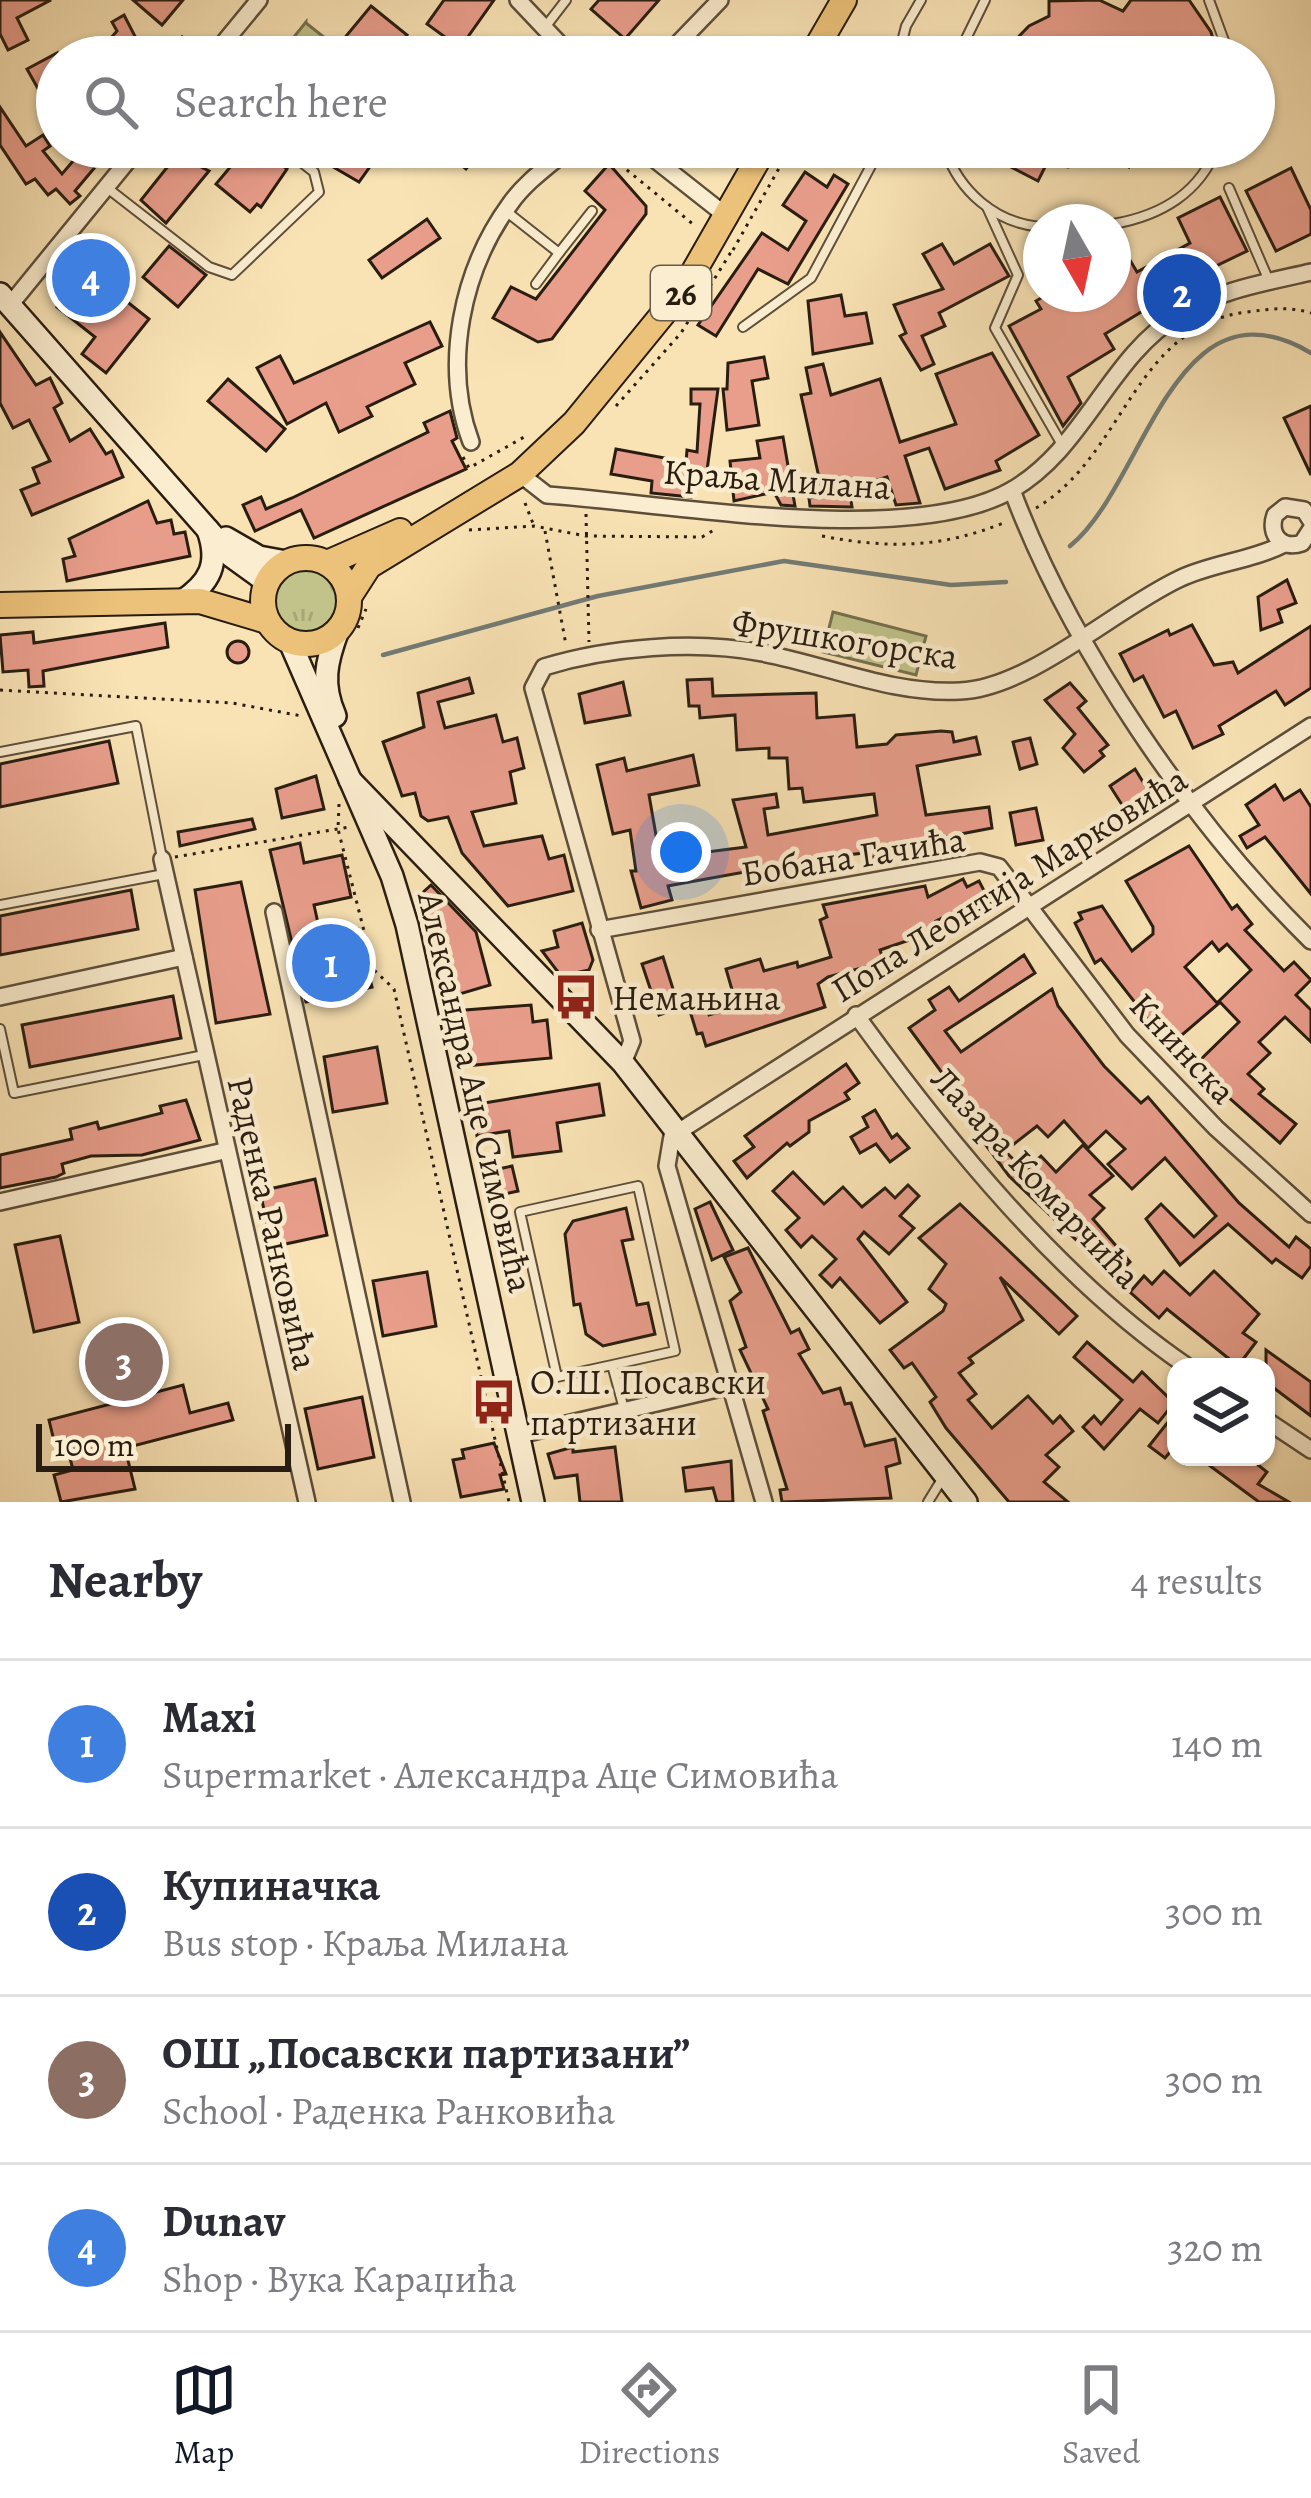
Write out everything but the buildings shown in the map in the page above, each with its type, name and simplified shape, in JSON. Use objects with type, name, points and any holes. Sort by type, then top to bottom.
[{"type":"main road","points":[[823,36],[844,0]]},
{"type":"main road","name":"26","points":[[286,562],[307,558],[327,563],[526,481],[542,455],[655,328],[729,218],[754,168]]},
{"type":"main road","name":"26","points":[[338,630],[349,597],[369,566],[480,500]]},
{"type":"main road","points":[[0,605],[190,602],[266,584],[286,562]]},
{"type":"main road","points":[[327,563],[342,578],[349,597]]},
{"type":"main road","points":[[266,584],[267,621]]},
{"type":"main road","points":[[190,602],[267,621],[290,641],[310,644],[338,630]]},
{"type":"street","points":[[229,36],[259,0]]},
{"type":"street","points":[[518,0],[552,36]]},
{"type":"street","points":[[685,36],[720,0]]},
{"type":"street","points":[[122,168],[5,300],[231,556],[266,584]]},
{"type":"street","points":[[471,442],[457,382],[458,338],[473,281],[506,211],[550,168]]},
{"type":"street","points":[[665,168],[729,218]]},
{"type":"street","name":"Краља Милана","points":[[526,481],[547,495],[870,520],[964,507],[1012,490],[1064,448],[1161,328],[1202,303],[1311,272]]},
{"type":"street","points":[[1012,490],[1079,637],[1194,804],[1311,941]]},
{"type":"street","points":[[1299,507],[1311,525],[1302,542],[1284,544],[1272,528],[1280,510],[1299,507]]},
{"type":"street","points":[[203,519],[242,548],[286,562]]},
{"type":"street","points":[[190,602],[214,564],[203,519]]},
{"type":"street","name":"Фрушкогорска","points":[[587,656],[714,647],[761,652],[910,688],[963,692],[1016,673],[1185,576],[1284,544]]},
{"type":"street","name":"Александра Аце Симовића","points":[[338,630],[325,665],[325,690],[396,887],[533,1502]]},
{"type":"street","name":"Александра Аце Симовића","points":[[290,641],[345,788],[372,813]]},
{"type":"street","points":[[587,656],[544,667],[533,688],[632,1041],[623,1063]]},
{"type":"street","name":"Попа Леонтија Марковића","points":[[677,1130],[1311,726]]},
{"type":"street","points":[[372,813],[419,847],[623,1063],[966,1502]]},
{"type":"street","points":[[396,887],[402,866],[419,847]]},
{"type":"street","name":"Бобана Гачића","points":[[599,930],[980,862],[1010,878],[1028,905]]},
{"type":"street","name":"Раденка Ранковића","points":[[163,866],[307,1502]]},
{"type":"street","name":"Книнска","points":[[1028,905],[1164,1075],[1311,1214]]},
{"type":"street","points":[[274,912],[402,1502]]},
{"type":"street","points":[[0,997],[184,957]]},
{"type":"street","name":"Лазара Комарчића","points":[[856,1015],[977,1168],[1082,1277],[1177,1358]]},
{"type":"street","points":[[677,1130],[668,1145],[667,1166],[764,1502]]},
{"type":"street","points":[[0,1202],[224,1151]]},
{"type":"street","points":[[519,1435],[730,1386]]},
{"type":"street","points":[[1275,1426],[1311,1450]]},
{"type":"lane","points":[[545,28],[566,0]]},
{"type":"lane","points":[[903,36],[921,0]]},
{"type":"lane","points":[[967,36],[985,0]]},
{"type":"lane","points":[[1209,0],[1222,36]]},
{"type":"lane","points":[[106,187],[216,272],[235,274],[319,193],[309,168]]},
{"type":"lane","points":[[743,327],[811,278],[870,168]]},
{"type":"lane","points":[[954,168],[968,192],[987,207],[1023,220]]},
{"type":"lane","points":[[1131,218],[1171,205],[1206,168]]},
{"type":"lane","points":[[1229,188],[1270,282]]},
{"type":"lane","points":[[987,207],[1018,275],[995,328],[1064,448]]},
{"type":"lane","points":[[506,211],[559,253]]},
{"type":"lane","points":[[536,284],[592,211]]},
{"type":"lane","name":"Раденка Ранковића","points":[[0,752],[136,725],[163,866]]},
{"type":"lane","points":[[0,905],[163,866]]},
{"type":"lane","points":[[0,1028],[14,1093],[204,1055]]},
{"type":"lane","points":[[638,1186],[675,1351],[612,1365],[557,1377],[520,1212],[638,1186]]},
{"type":"lane","points":[[612,1365],[624,1410]]},
{"type":"lane","points":[[928,1502],[945,1475]]},
{"type":"path","points":[[732,252],[778,168]]},
{"type":"path","points":[[471,442],[458,446],[470,468],[524,434],[542,455]]},
{"type":"path","points":[[526,481],[525,503],[534,526]]},
{"type":"path","points":[[586,497],[592,613],[587,656]]},
{"type":"path","points":[[545,529],[569,659]]},
{"type":"path","points":[[0,690],[232,703],[280,709],[325,725]]},
{"type":"path","points":[[345,788],[338,829],[374,970],[394,989],[509,1502]]},
{"type":"path","points":[[163,866],[338,829],[372,813]]},
{"type":"green space","points":[[306,22],[323,36],[295,36]]},
{"type":"green space","points":[[305,568],[327,578],[337,600],[327,622],[305,632],[283,622],[273,600],[283,578]]},
{"type":"green space","points":[[833,612],[926,636],[916,675],[823,652]]},
{"type":"waterway","points":[[1070,546],[1097,517],[1167,396],[1194,362],[1226,340],[1264,335],[1311,353]]},
{"type":"waterway","points":[[383,655],[598,596],[784,561],[951,585],[1006,582]]},
{"type":"place","name":"Dunav","points":[[91,278]]},
{"type":"place","name":"Купиначка","points":[[1182,293]]},
{"type":"place","name":"Maxi","points":[[331,963]]},
{"type":"place","name":"Немањина","points":[[576,997]]},
{"type":"place","name":"ОШ „Посавски партизани”","points":[[124,1362]]},
{"type":"place","name":"О.Ш. Посавски партизани","points":[[494,1402]]}]
